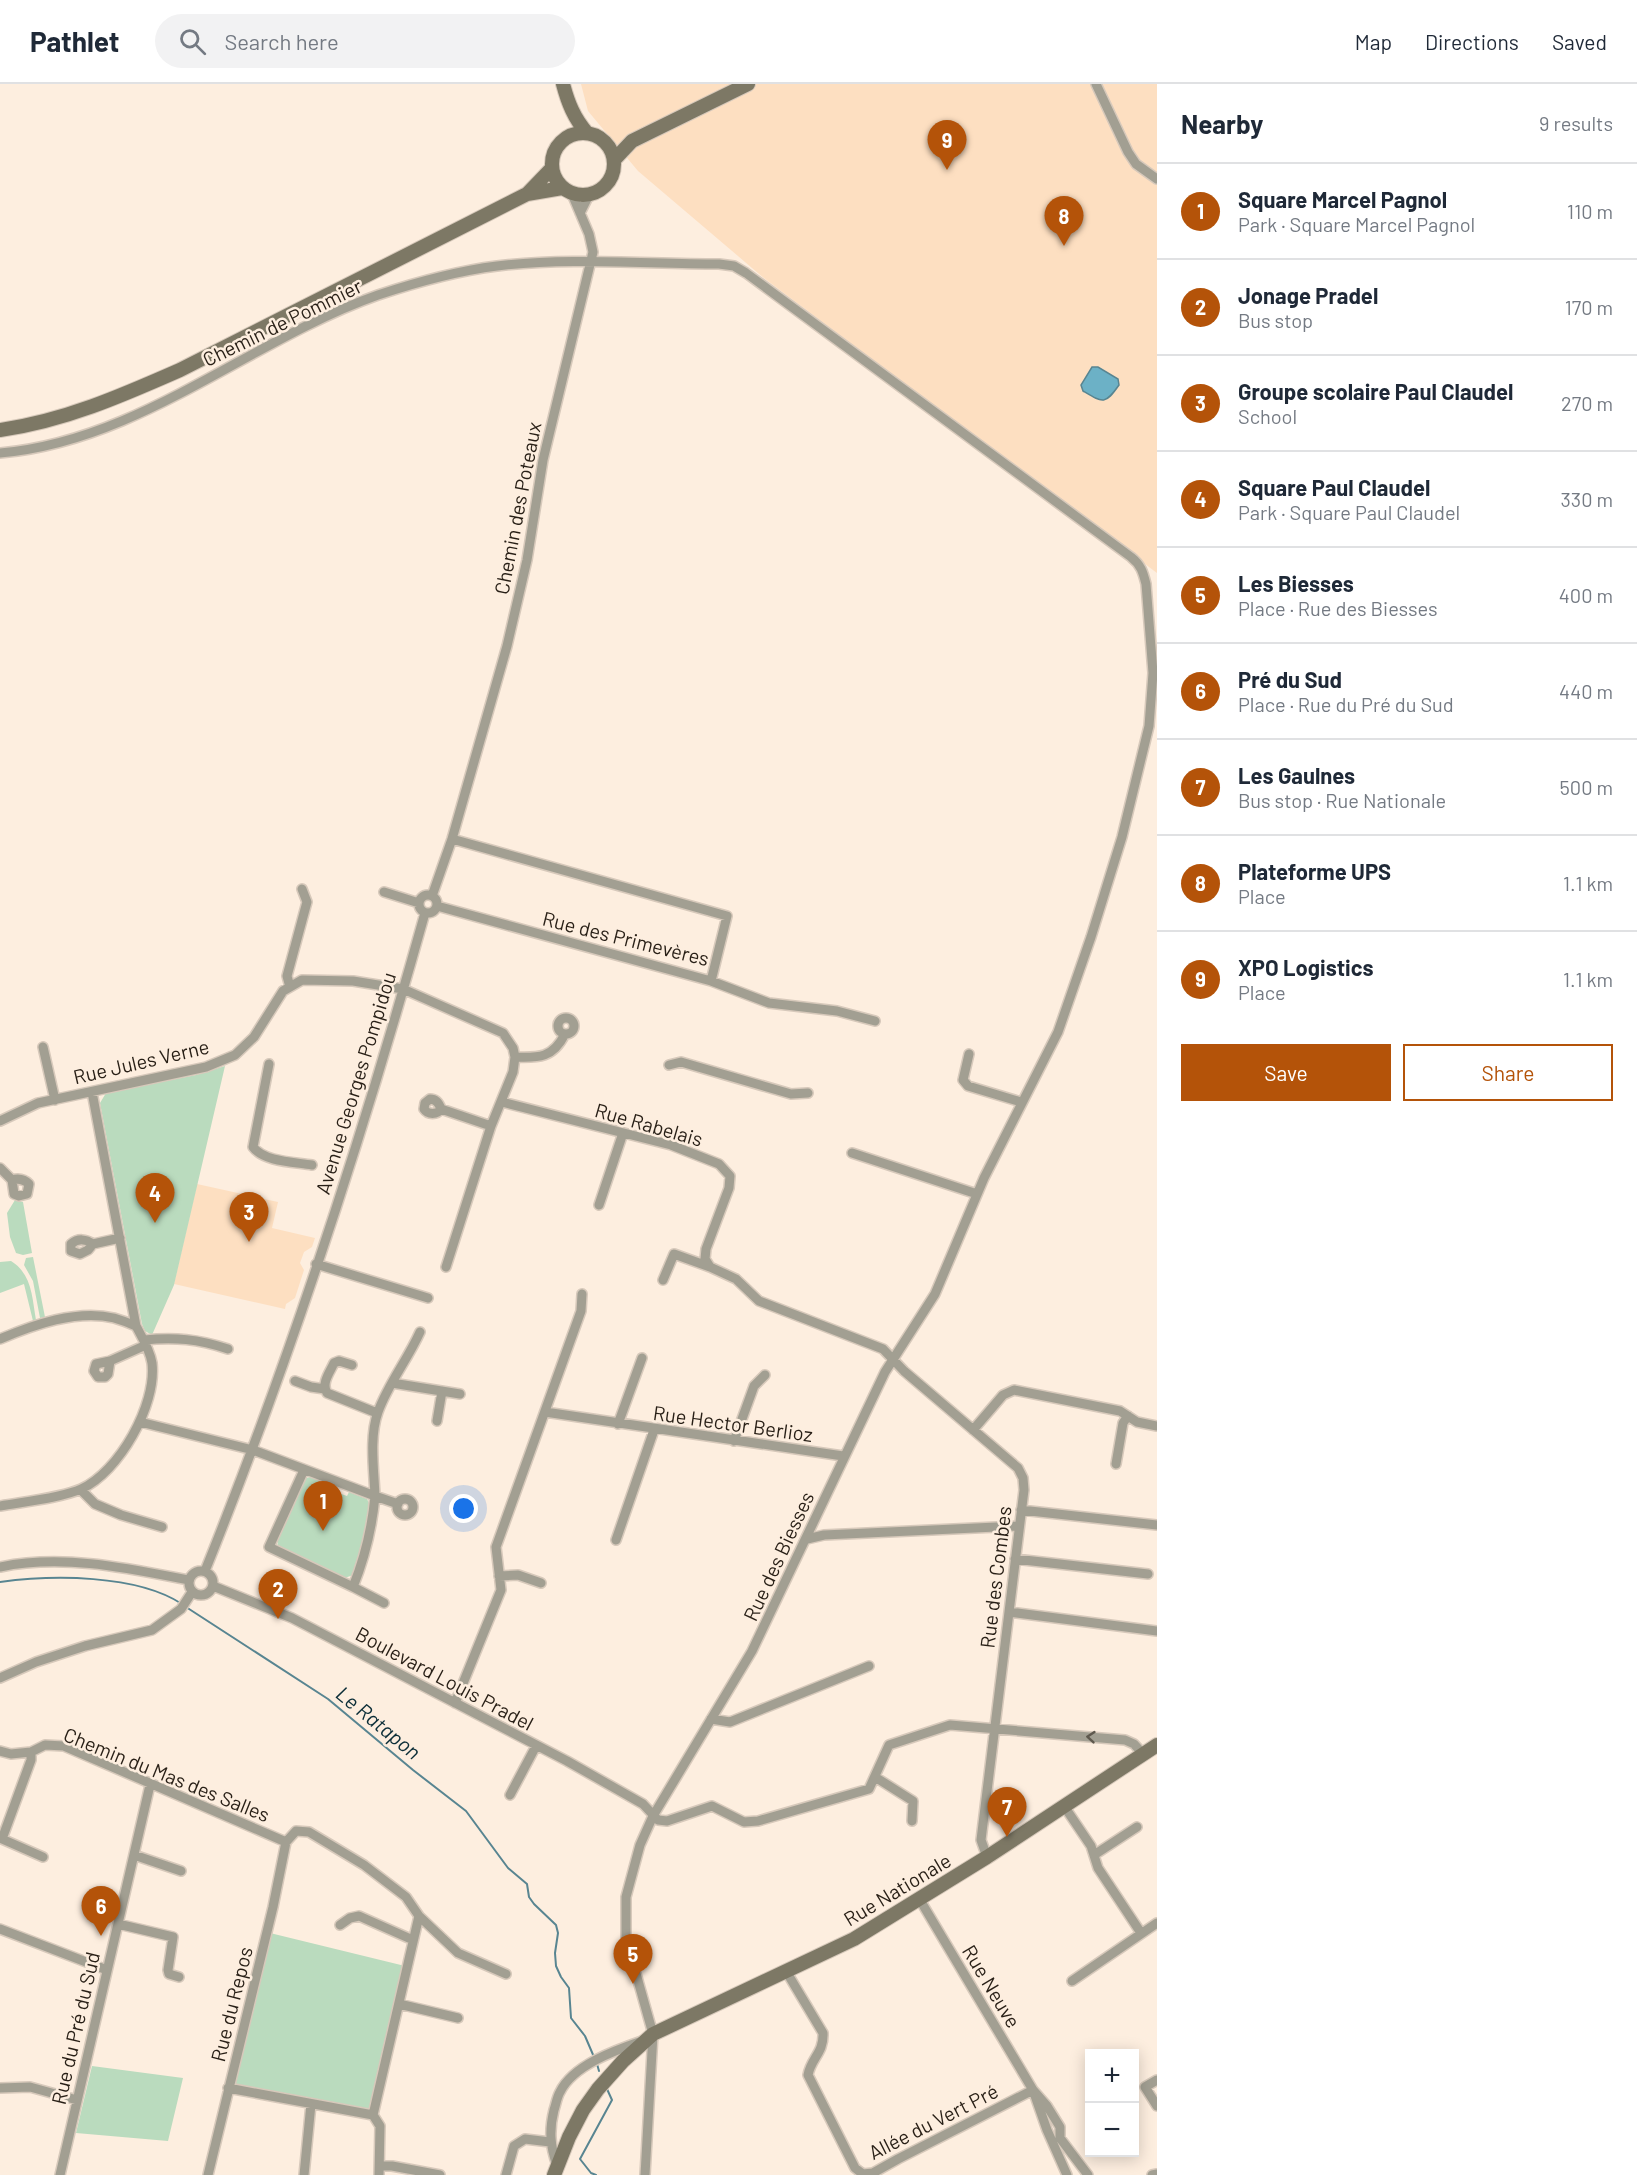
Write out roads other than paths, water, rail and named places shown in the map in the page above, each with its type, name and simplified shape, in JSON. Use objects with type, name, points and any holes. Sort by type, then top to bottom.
[{"type":"main road","points":[[527,194],[567,191],[589,195],[598,192],[611,178],[614,160],[611,150],[605,142],[592,135],[577,121],[563,84]]},
{"type":"main road","points":[[614,160],[632,141],[748,84]]},
{"type":"main road","points":[[566,138],[567,99]]},
{"type":"main road","points":[[567,191],[557,182],[552,168],[554,151],[566,138],[579,133],[632,141]]},
{"type":"main road","points":[[0,430],[74,414],[158,380],[527,194],[552,168]]},
{"type":"main road","name":"Rue Nationale","points":[[556,2170],[569,2137],[588,2103],[623,2061],[649,2037],[854,1939],[920,1900],[1157,1745]]},
{"type":"street","points":[[1096,84],[1128,152],[1136,164],[1157,179]]},
{"type":"street","name":"Chemin des Poteaux","points":[[452,840],[507,646],[527,560],[543,460],[590,262],[592,245],[580,213],[567,191]]},
{"type":"street","points":[[580,213],[589,195]]},
{"type":"street","name":"Chemin de Pommier","points":[[0,453],[51,445],[108,425],[161,403],[326,318],[377,296],[458,273],[496,266],[590,262],[719,264],[734,266],[747,273],[1140,564],[1146,584],[1153,673],[1149,726],[1122,837],[1058,1032]]},
{"type":"street","points":[[432,896],[452,840]]},
{"type":"street","name":"Rue des Primevères","points":[[437,906],[711,981],[726,916],[452,840]]},
{"type":"street","points":[[302,889],[307,902],[287,976],[290,987],[302,980],[353,981],[403,989],[503,1033],[513,1048],[515,1057],[513,1072],[491,1126],[446,1267]]},
{"type":"street","points":[[384,892],[419,903]]},
{"type":"street","points":[[424,896],[432,896],[437,906],[432,912],[425,913],[419,903],[424,896]]},
{"type":"street","name":"Avenue Georges Pompidou","points":[[205,1571],[253,1450],[316,1264],[425,913]]},
{"type":"street","points":[[711,981],[769,1004],[837,1011],[875,1021]]},
{"type":"street","name":"Rue Jules Verne","points":[[0,1121],[38,1103],[206,1067],[235,1055],[254,1037],[284,991],[290,987]]},
{"type":"street","name":"Rue des Biesses","points":[[645,2175],[649,2037],[625,1921],[626,1898],[632,1870],[653,1816],[752,1652],[807,1539],[843,1456],[893,1358],[929,1306],[977,1194],[1058,1032]]},
{"type":"street","points":[[515,1057],[535,1058],[544,1055],[558,1046],[565,1034]]},
{"type":"street","points":[[43,1047],[55,1100]]},
{"type":"street","points":[[969,1053],[963,1080],[968,1086],[1021,1102]]},
{"type":"street","points":[[669,1065],[681,1062],[791,1095],[808,1093]]},
{"type":"street","points":[[269,1064],[253,1147],[258,1153],[268,1157],[312,1165]]},
{"type":"street","points":[[0,1506],[81,1490],[106,1473],[127,1446],[140,1422],[150,1385],[152,1363],[145,1342],[136,1326],[92,1092]]},
{"type":"street","name":"Rue Rabelais","points":[[502,1102],[670,1145],[719,1164],[730,1176],[729,1188],[706,1249],[705,1259],[710,1267]]},
{"type":"street","points":[[441,1109],[491,1126]]},
{"type":"street","points":[[599,1205],[623,1133]]},
{"type":"street","points":[[852,1154],[977,1194]]},
{"type":"street","points":[[0,1168],[12,1180]]},
{"type":"street","points":[[93,1244],[120,1238]]},
{"type":"street","points":[[663,1280],[674,1254],[736,1279],[759,1302],[883,1349],[893,1358]]},
{"type":"street","points":[[316,1264],[428,1298]]},
{"type":"street","points":[[455,1703],[501,1590],[496,1546],[581,1311],[582,1294]]},
{"type":"street","points":[[0,1339],[43,1324],[80,1316],[112,1317],[136,1326]]},
{"type":"street","points":[[353,1587],[372,1527],[377,1413],[410,1355],[420,1332]]},
{"type":"street","points":[[110,1361],[145,1342],[171,1337],[203,1341],[228,1349]]},
{"type":"street","name":"Rue Hector Berlioz","points":[[618,1424],[642,1358]]},
{"type":"street","name":"Rue des Combes","points":[[893,1358],[904,1371],[1018,1468],[1023,1478],[1022,1510],[981,1840],[987,1857]]},
{"type":"street","points":[[352,1365],[339,1361],[334,1363],[325,1384],[327,1393],[377,1413]]},
{"type":"street","points":[[734,1441],[754,1386],[765,1375]]},
{"type":"street","points":[[295,1381],[325,1389]]},
{"type":"street","points":[[392,1383],[460,1394]]},
{"type":"street","points":[[973,1430],[1003,1395],[1014,1390],[1120,1411],[1137,1422],[1157,1426]]},
{"type":"street","points":[[437,1422],[442,1391]]},
{"type":"street","name":"Rue Hector Berlioz","points":[[545,1412],[654,1430],[843,1456]]},
{"type":"street","points":[[1116,1464],[1123,1423],[1128,1416]]},
{"type":"street","points":[[140,1422],[253,1450],[398,1504]]},
{"type":"street","points":[[616,1540],[654,1430]]},
{"type":"street","points":[[304,1470],[269,1547],[384,1603]]},
{"type":"street","points":[[81,1490],[94,1503],[121,1515],[162,1527]]},
{"type":"street","points":[[1022,1510],[1157,1525]]},
{"type":"street","points":[[807,1539],[824,1535],[1019,1526]]},
{"type":"street","points":[[1015,1559],[1148,1574]]},
{"type":"street","points":[[0,1567],[49,1561],[86,1563],[152,1572],[188,1580]]},
{"type":"street","points":[[0,1678],[36,1662],[86,1646],[152,1630],[181,1609],[190,1596],[188,1580],[195,1571],[205,1571],[213,1578],[213,1586],[204,1595],[190,1596]]},
{"type":"street","points":[[499,1576],[518,1575],[541,1583]]},
{"type":"street","name":"Boulevard Louis Pradel","points":[[213,1586],[292,1618],[455,1703],[643,1804],[653,1816]]},
{"type":"street","points":[[1009,1612],[1157,1631]]},
{"type":"street","points":[[711,1719],[730,1722],[869,1666]]},
{"type":"street","points":[[653,1816],[658,1820],[667,1821],[712,1806],[744,1822],[758,1821],[869,1789],[889,1745],[950,1725],[1125,1740],[1134,1743],[1143,1754]]},
{"type":"street","name":"Chemin du Mas des Salles","points":[[0,1751],[11,1754],[31,1752],[45,1745],[64,1746],[286,1842]]},
{"type":"street","points":[[510,1795],[536,1746]]},
{"type":"street","points":[[31,1752],[31,1760],[2,1839],[43,1857]]},
{"type":"street","points":[[874,1777],[913,1801],[912,1821]]},
{"type":"street","name":"Rue du Pré du Sud","points":[[60,2175],[150,1785]]},
{"type":"street","points":[[1064,1806],[1091,1846],[1098,1868],[1141,1933]]},
{"type":"street","points":[[1094,1855],[1137,1827]]},
{"type":"street","points":[[286,1842],[296,1831],[309,1832],[364,1865],[406,1897],[419,1916],[458,1953],[506,1974]]},
{"type":"street","name":"Rue du Repos","points":[[208,2175],[273,1907],[286,1842]]},
{"type":"street","points":[[134,1855],[181,1871]]},
{"type":"street","name":"Rue Neuve","points":[[920,1900],[1033,2090],[1047,2106],[1060,2127],[1060,2138],[1088,2175]]},
{"type":"street","points":[[340,1925],[350,1918],[359,1916],[413,1940]]},
{"type":"street","points":[[419,1916],[373,2115],[380,2126],[379,2170],[440,2175]]},
{"type":"street","points":[[1072,1981],[1157,1923]]},
{"type":"street","points":[[118,1924],[173,1937],[168,1970],[169,1974],[179,1977]]},
{"type":"street","points":[[0,1929],[107,1970]]},
{"type":"street","name":"Allée du Vert Pré","points":[[786,1971],[823,2033],[824,2043],[809,2068],[808,2075],[855,2168],[863,2174],[873,2173],[1033,2090]]},
{"type":"street","points":[[399,2004],[458,2018]]},
{"type":"street","name":"Rue Nationale","points":[[556,2170],[550,2142],[552,2118],[560,2093],[568,2080],[612,2051],[649,2037]]},
{"type":"street","points":[[1157,2079],[1145,2087],[1157,2106]]},
{"type":"street","points":[[0,2088],[30,2087],[77,2100]]},
{"type":"street","points":[[228,2088],[373,2115]]},
{"type":"street","name":"Rue Neuve","points":[[1033,2090],[1047,2130],[1067,2175]]},
{"type":"street","points":[[304,2175],[310,2104]]},
{"type":"street","points":[[506,2175],[514,2146],[525,2139],[550,2142]]},
{"type":"street","points":[[1152,2175],[1157,2174]]},
{"type":"water","points":[[1092,367],[1098,367],[1118,379],[1119,385],[1107,399],[1099,400],[1083,391],[1081,385]]},
{"type":"waterway","name":"Le Ratapon","points":[[0,1582],[44,1578],[118,1582],[163,1594],[182,1604]]},
{"type":"waterway","name":"Le Ratapon","points":[[186,1607],[328,1699],[466,1811],[508,1868],[527,1884],[529,1897],[534,1904],[556,1925],[558,1933],[556,1966],[569,1988],[571,2018],[585,2036],[594,2057]]},
{"type":"waterway","name":"Le Ratapon","points":[[597,2064],[599,2071]]},
{"type":"waterway","name":"Le Ratapon","points":[[596,2175],[591,2173],[580,2159],[612,2100],[607,2089]]},
{"type":"place","name":"XPO Logistics","points":[[947,170]]},
{"type":"place","name":"Plateforme UPS","points":[[1064,246]]},
{"type":"place","name":"Square Paul Claudel","points":[[155,1223]]},
{"type":"place","name":"Groupe scolaire Paul Claudel","points":[[249,1242]]},
{"type":"place","name":"Square Marcel Pagnol","points":[[323,1531]]},
{"type":"place","name":"Jonage Pradel","points":[[278,1619]]},
{"type":"place","name":"Les Gaulnes","points":[[1007,1837]]},
{"type":"place","name":"Pré du Sud","points":[[101,1936]]},
{"type":"place","name":"Les Biesses","points":[[633,1984]]}]
